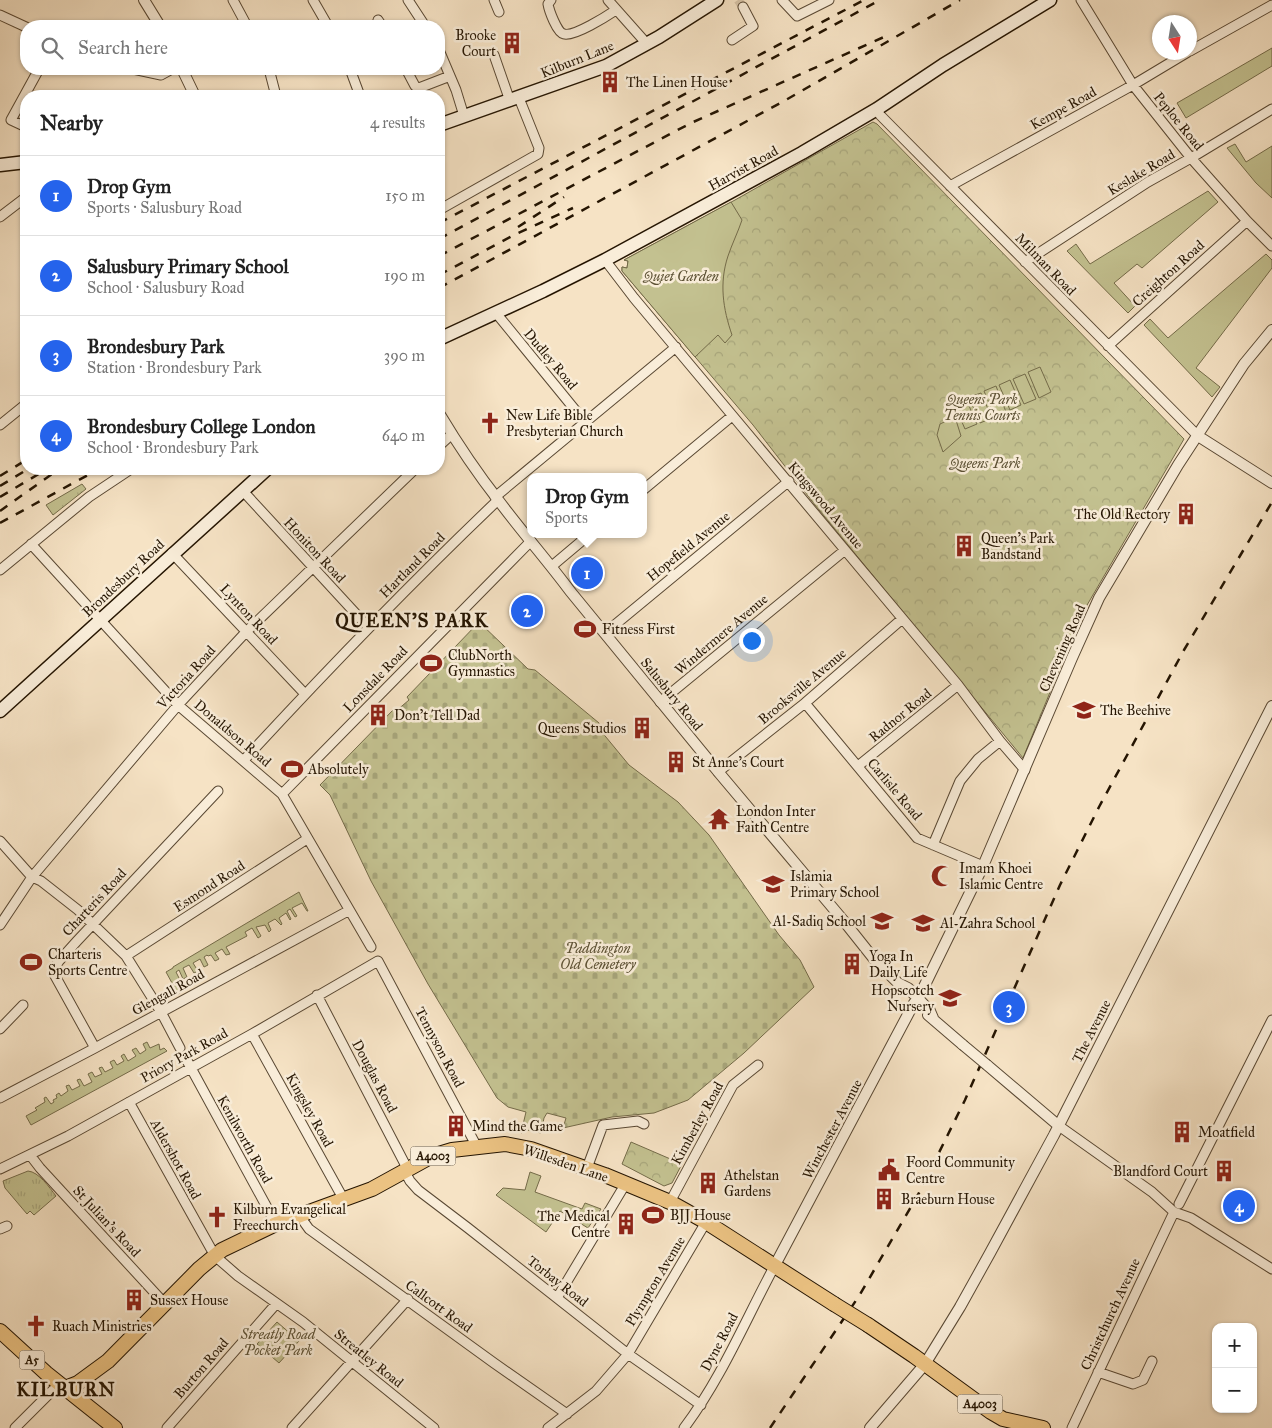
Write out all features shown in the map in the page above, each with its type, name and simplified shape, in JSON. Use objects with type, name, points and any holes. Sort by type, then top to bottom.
[{"type":"main road","name":"Kilburn Lane","points":[[445,123],[606,66],[647,44],[717,0]]},
{"type":"main road","name":"Harvist Road","points":[[445,336],[605,260],[802,153],[1050,0]]},
{"type":"main road","points":[[0,165],[20,163]]},
{"type":"main road","name":"Brondesbury Road","points":[[0,711],[260,475]]},
{"type":"main road","name":"Willesden Lane","points":[[64,1388],[78,1383],[108,1361],[199,1269],[215,1256],[245,1238],[300,1214],[372,1189],[432,1156],[452,1150],[506,1144],[531,1148],[626,1183],[670,1202],[706,1222],[868,1325],[1003,1419],[1043,1428]]},
{"type":"main road","name":"A5","points":[[2,1338],[109,1426]]},
{"type":"street","points":[[144,0],[156,20]]},
{"type":"street","points":[[233,0],[244,20]]},
{"type":"street","points":[[313,0],[325,20]]},
{"type":"street","points":[[408,0],[421,20]]},
{"type":"street","points":[[494,0],[499,12]]},
{"type":"street","points":[[551,0],[548,4],[560,32],[564,34],[571,34],[602,20],[616,10]]},
{"type":"street","points":[[608,0],[647,44]]},
{"type":"street","points":[[782,0],[797,16],[828,0]]},
{"type":"street","name":"Peploe Road","points":[[1081,0],[1133,85],[1191,158],[1272,246]]},
{"type":"street","name":"Kempe Road","points":[[1197,47],[1272,5]]},
{"type":"street","points":[[732,40],[753,26],[743,7]]},
{"type":"street","points":[[0,15],[20,24]]},
{"type":"street","points":[[445,207],[538,154],[539,148],[494,55]]},
{"type":"street","name":"Kempe Road","points":[[950,186],[1175,60]]},
{"type":"street","points":[[445,64],[464,116]]},
{"type":"street","points":[[27,90],[35,75]]},
{"type":"street","points":[[185,75],[192,90]]},
{"type":"street","points":[[271,75],[274,90]]},
{"type":"street","points":[[352,75],[358,90]]},
{"type":"street","points":[[409,75],[416,88],[450,76]]},
{"type":"street","points":[[20,103],[11,120],[20,124]]},
{"type":"street","name":"Milman Road","points":[[876,109],[1198,436]]},
{"type":"street","name":"Keslake Road","points":[[1026,262],[1148,182],[1272,109]]},
{"type":"street","points":[[0,217],[20,202]]},
{"type":"street","name":"Creighton Road","points":[[1108,346],[1247,221]]},
{"type":"street","name":"Kingswood Avenue","points":[[605,260],[634,298],[732,416],[789,481],[958,685],[1000,741],[1025,770]]},
{"type":"street","name":"Dudley Road","points":[[496,313],[585,422]]},
{"type":"street","name":"Chevening Road","points":[[916,1001],[983,866],[1099,598],[1178,465],[1244,364],[1272,330]]},
{"type":"street","name":"Hartland Road","points":[[244,760],[423,572],[497,499],[585,422],[676,347]]},
{"type":"street","points":[[0,425],[20,409]]},
{"type":"street","points":[[647,487],[732,416]]},
{"type":"street","name":"Salusbury Road","points":[[445,423],[497,499],[527,537]]},
{"type":"street","points":[[445,440],[452,434]]},
{"type":"street","points":[[1198,436],[1268,480]]},
{"type":"street","points":[[0,570],[88,497],[122,475]]},
{"type":"street","name":"Victoria Road","points":[[0,925],[32,877],[178,705],[246,632],[408,475]]},
{"type":"street","name":"Hopefield Avenue","points":[[605,634],[789,481]]},
{"type":"street","name":"Honiton Road","points":[[242,490],[369,628]]},
{"type":"street","name":"Salusbury Road","points":[[528,538],[660,702],[844,920],[874,959],[898,982],[906,986],[916,1001],[930,1011],[933,1018],[1059,1126]]},
{"type":"street","points":[[552,566],[585,538]]},
{"type":"street","name":"Lonsdale Road","points":[[282,794],[530,541]]},
{"type":"street","name":"Donaldson Road","points":[[31,544],[178,705],[282,794],[307,839]]},
{"type":"street","name":"Windermere Avenue","points":[[660,702],[845,550]]},
{"type":"street","name":"Lynton Road","points":[[172,553],[305,694]]},
{"type":"street","name":"Brooksville Avenue","points":[[718,772],[805,703],[902,619]]},
{"type":"street","name":"Radnor Road","points":[[858,766],[958,685]]},
{"type":"street","name":"Carlisle Road","points":[[805,703],[917,838],[983,866]]},
{"type":"street","name":"The Avenue","points":[[870,1428],[925,1364],[960,1307],[1059,1126],[1271,709]]},
{"type":"street","points":[[933,845],[960,781],[978,759],[1000,741]]},
{"type":"street","name":"Charteris Road","points":[[94,1048],[54,974],[55,967],[92,924],[218,791]]},
{"type":"street","points":[[307,839],[371,947]]},
{"type":"street","name":"Esmond Road","points":[[126,956],[307,839]]},
{"type":"street","points":[[0,841],[32,877],[41,881],[126,956],[161,1012],[180,1048]]},
{"type":"street","name":"Glengall Road","points":[[0,1098],[348,911]]},
{"type":"street","name":"Priory Park Road","points":[[0,1169],[129,1102],[378,961]]},
{"type":"street","name":"Tennyson Road","points":[[378,961],[477,1147]]},
{"type":"street","name":"Douglas Road","points":[[317,995],[406,1171]]},
{"type":"street","name":"Winchester Avenue","points":[[774,1267],[916,1001]]},
{"type":"street","points":[[0,1029],[23,1005]]},
{"type":"street","name":"Christchurch Avenue","points":[[1072,1428],[1176,1208],[1272,1020]]},
{"type":"street","name":"Kingsley Road","points":[[252,1034],[344,1200]]},
{"type":"street","name":"Kenilworth Road","points":[[185,1057],[276,1224]]},
{"type":"street","name":"Kimberley Road","points":[[670,1202],[733,1085],[758,1065]]},
{"type":"street","name":"Aldershot Road","points":[[129,1102],[215,1256]]},
{"type":"street","points":[[587,1168],[603,1125],[630,1121],[638,1121],[644,1124]]},
{"type":"street","points":[[1059,1126],[1152,1192],[1272,1268]]},
{"type":"street","name":"St Julian's Road","points":[[30,1155],[165,1304]]},
{"type":"street","name":"Torbay Road","points":[[406,1171],[410,1181],[418,1190],[628,1354],[701,1405]]},
{"type":"street","points":[[556,1298],[626,1183]]},
{"type":"street","name":"Callcott Road","points":[[300,1214],[309,1229],[494,1363],[568,1414]]},
{"type":"street","name":"Plympton Avenue","points":[[548,1428],[596,1391],[628,1354],[706,1222]]},
{"type":"street","name":"Streatley Road","points":[[215,1256],[224,1265],[303,1322],[434,1428]]},
{"type":"street","name":"Dyne Road","points":[[684,1428],[701,1405],[733,1348],[774,1267]]},
{"type":"street","points":[[292,1428],[408,1299]]},
{"type":"street","name":"Burton Road","points":[[167,1428],[276,1304]]},
{"type":"street","points":[[1098,1372],[1133,1384],[1143,1380],[1152,1361]]},
{"type":"street","points":[[15,1428],[53,1390],[64,1388]]},
{"type":"green space","points":[[1272,48],[1272,66],[1186,118],[1177,103]]},
{"type":"green space","name":"Queens Park","points":[[873,122],[1184,439],[1083,612],[1023,758],[815,505],[753,425],[622,271],[622,267],[627,268],[628,261],[624,260]]},
{"type":"green space","points":[[1235,144],[1246,162],[1272,146],[1272,198],[1256,183],[1227,148]]},
{"type":"green space","points":[[1208,191],[1218,202],[1142,268],[1137,264],[1114,283],[1135,306],[1128,313],[1067,251],[1076,244],[1090,264]]},
{"type":"green space","name":"Quiet Garden","points":[[731,202],[742,220],[725,266],[723,286],[724,306],[732,335],[725,343],[718,335],[695,357],[622,271],[622,267],[627,268],[628,261],[624,260]]},
{"type":"green space","points":[[1266,254],[1272,260],[1272,268],[1196,368],[1220,387],[1212,397],[1144,325],[1150,319],[1168,338]]},
{"type":"green space","points":[[1040,367],[1051,392],[1039,398],[1028,372]]},
{"type":"green space","points":[[1025,374],[1036,399],[1024,404],[1013,379]]},
{"type":"green space","points":[[1010,380],[1021,405],[1010,410],[999,385]]},
{"type":"green space","points":[[996,386],[1006,412],[995,417],[984,391]]},
{"type":"green space","name":"Queens Park Tennis Courts","points":[[981,393],[992,418],[980,423],[969,397]]},
{"type":"green space","points":[[966,399],[977,424],[965,429],[954,404]]},
{"type":"green space","points":[[955,417],[961,436],[943,452],[937,435],[940,424]]},
{"type":"green space","points":[[82,484],[86,489],[53,515],[46,505]]},
{"type":"green space","name":"Paddington Old Cemetery","points":[[479,622],[528,669],[535,670],[599,723],[601,731],[629,765],[678,802],[709,835],[779,935],[800,960],[814,987],[744,1053],[688,1100],[654,1113],[612,1117],[563,1128],[566,1118],[547,1113],[541,1133],[527,1130],[521,1133],[526,1112],[508,1107],[497,1098],[428,984],[371,881],[330,795],[320,785],[394,709],[396,711],[409,700],[407,697]]},
{"type":"green space","points":[[299,892],[308,911],[302,903],[292,908],[297,916],[295,917],[290,909],[287,911],[290,920],[286,913],[279,918],[281,925],[275,919],[268,923],[271,930],[269,932],[265,925],[256,927],[261,936],[258,938],[252,928],[245,932],[247,936],[226,947],[230,954],[226,955],[222,949],[215,953],[219,959],[215,961],[211,955],[207,955],[204,957],[208,965],[204,967],[200,959],[193,963],[198,971],[194,973],[189,965],[183,968],[187,977],[183,979],[179,970],[176,972],[185,990],[178,994],[166,972]]},
{"type":"green space","points":[[147,1042],[150,1048],[159,1044],[160,1050],[164,1048],[167,1051],[31,1125],[26,1116],[37,1110],[35,1108],[45,1102],[44,1098],[46,1097],[51,1104],[57,1098],[56,1095],[59,1093],[61,1096],[68,1091],[66,1086],[69,1085],[72,1090],[80,1086],[77,1080],[80,1079],[84,1086],[92,1082],[88,1074],[92,1072],[95,1077],[102,1074],[99,1068],[102,1067],[105,1072],[113,1068],[110,1062],[114,1060],[117,1065],[124,1061],[121,1056],[124,1054],[128,1061],[136,1056],[132,1050],[136,1048],[140,1054],[146,1050],[143,1044]]},
{"type":"green space","points":[[631,1142],[682,1164],[672,1183],[664,1186],[622,1164]]},
{"type":"green space","points":[[28,1171],[40,1177],[56,1196],[34,1215],[30,1211],[27,1214],[5,1188],[3,1181]]},
{"type":"green space","points":[[530,1172],[541,1176],[535,1192],[582,1209],[585,1203],[601,1209],[588,1228],[560,1211],[546,1232],[496,1195],[503,1188],[525,1190]]},
{"type":"green space","name":"Streatly Road Pocket Park","points":[[277,1322],[299,1341],[279,1363],[257,1344]]},
{"type":"tunnel","points":[[738,0],[743,7]]},
{"type":"railway","points":[[445,220],[864,0]]},
{"type":"railway","points":[[445,236],[880,0]]},
{"type":"railway","points":[[445,285],[784,101],[960,0]]},
{"type":"railway","points":[[445,253],[691,123],[884,37]]},
{"type":"railway","points":[[518,227],[564,197]]},
{"type":"railway","points":[[445,272],[514,235],[573,208]]},
{"type":"railway","points":[[0,476],[20,464]]},
{"type":"railway","points":[[0,486],[20,474]]},
{"type":"railway","points":[[0,497],[37,475]]},
{"type":"railway","points":[[0,511],[51,475]]},
{"type":"railway","points":[[0,523],[88,475]]},
{"type":"railway","points":[[770,1428],[859,1296],[919,1193],[965,1100],[1060,885],[1099,807],[1184,650],[1272,502]]},
{"type":"place","name":"Brooke Court","points":[[512,43]]},
{"type":"place","name":"The Linen House","points":[[610,82]]},
{"type":"place","name":"New Life Bible Presbyterian Church","points":[[490,423]]},
{"type":"place","name":"The Old Rectory","points":[[1186,514]]},
{"type":"place","name":"Queen's Park Bandstand","points":[[964,546]]},
{"type":"place","name":"Drop Gym","points":[[587,573]]},
{"type":"place","name":"Salusbury Primary School","points":[[527,611]]},
{"type":"place","name":"Fitness First","points":[[585,629]]},
{"type":"place","name":"ClubNorth Gymnastics","points":[[431,663]]},
{"type":"place","name":"The Beehive","points":[[1084,710]]},
{"type":"place","name":"Don't Tell Dad","points":[[378,715]]},
{"type":"place","name":"Queens Studios","points":[[642,728]]},
{"type":"place","name":"St Anne's Court","points":[[676,762]]},
{"type":"place","name":"Absolutely","points":[[292,769]]},
{"type":"place","name":"London Inter Faith Centre","points":[[719,819]]},
{"type":"place","name":"Imam Khoei Islamic Centre","points":[[942,876]]},
{"type":"place","name":"Islamia Primary School","points":[[773,884]]},
{"type":"place","name":"Al-Sadiq School","points":[[882,921]]},
{"type":"place","name":"Al-Zahra School","points":[[923,923]]},
{"type":"place","name":"Charteris Sports Centre","points":[[31,962]]},
{"type":"place","name":"Yoga In Daily Life","points":[[852,964]]},
{"type":"place","name":"Hopscotch Nursery","points":[[950,998]]},
{"type":"place","name":"Brondesbury Park","points":[[1009,1007]]},
{"type":"place","name":"Mind the Game","points":[[456,1126]]},
{"type":"place","name":"Moatfield","points":[[1182,1132]]},
{"type":"place","name":"Foord Community Centre","points":[[889,1170]]},
{"type":"place","name":"Blandford Court","points":[[1224,1171]]},
{"type":"place","name":"Athelstan Gardens","points":[[708,1183]]},
{"type":"place","name":"Braeburn House","points":[[884,1199]]},
{"type":"place","name":"Brondesbury College London","points":[[1239,1206]]},
{"type":"place","name":"BJJ House","points":[[653,1215]]},
{"type":"place","name":"Kilburn Evangelical Freechurch","points":[[217,1217]]},
{"type":"place","name":"The Medical Centre","points":[[626,1224]]},
{"type":"place","name":"Sussex House","points":[[134,1300]]},
{"type":"place","name":"Ruach Ministries","points":[[36,1326]]},
{"type":"district","name":"QUEEN'S PARK","points":[[412,620]]},
{"type":"district","name":"KILBURN","points":[[66,1389]]}]
